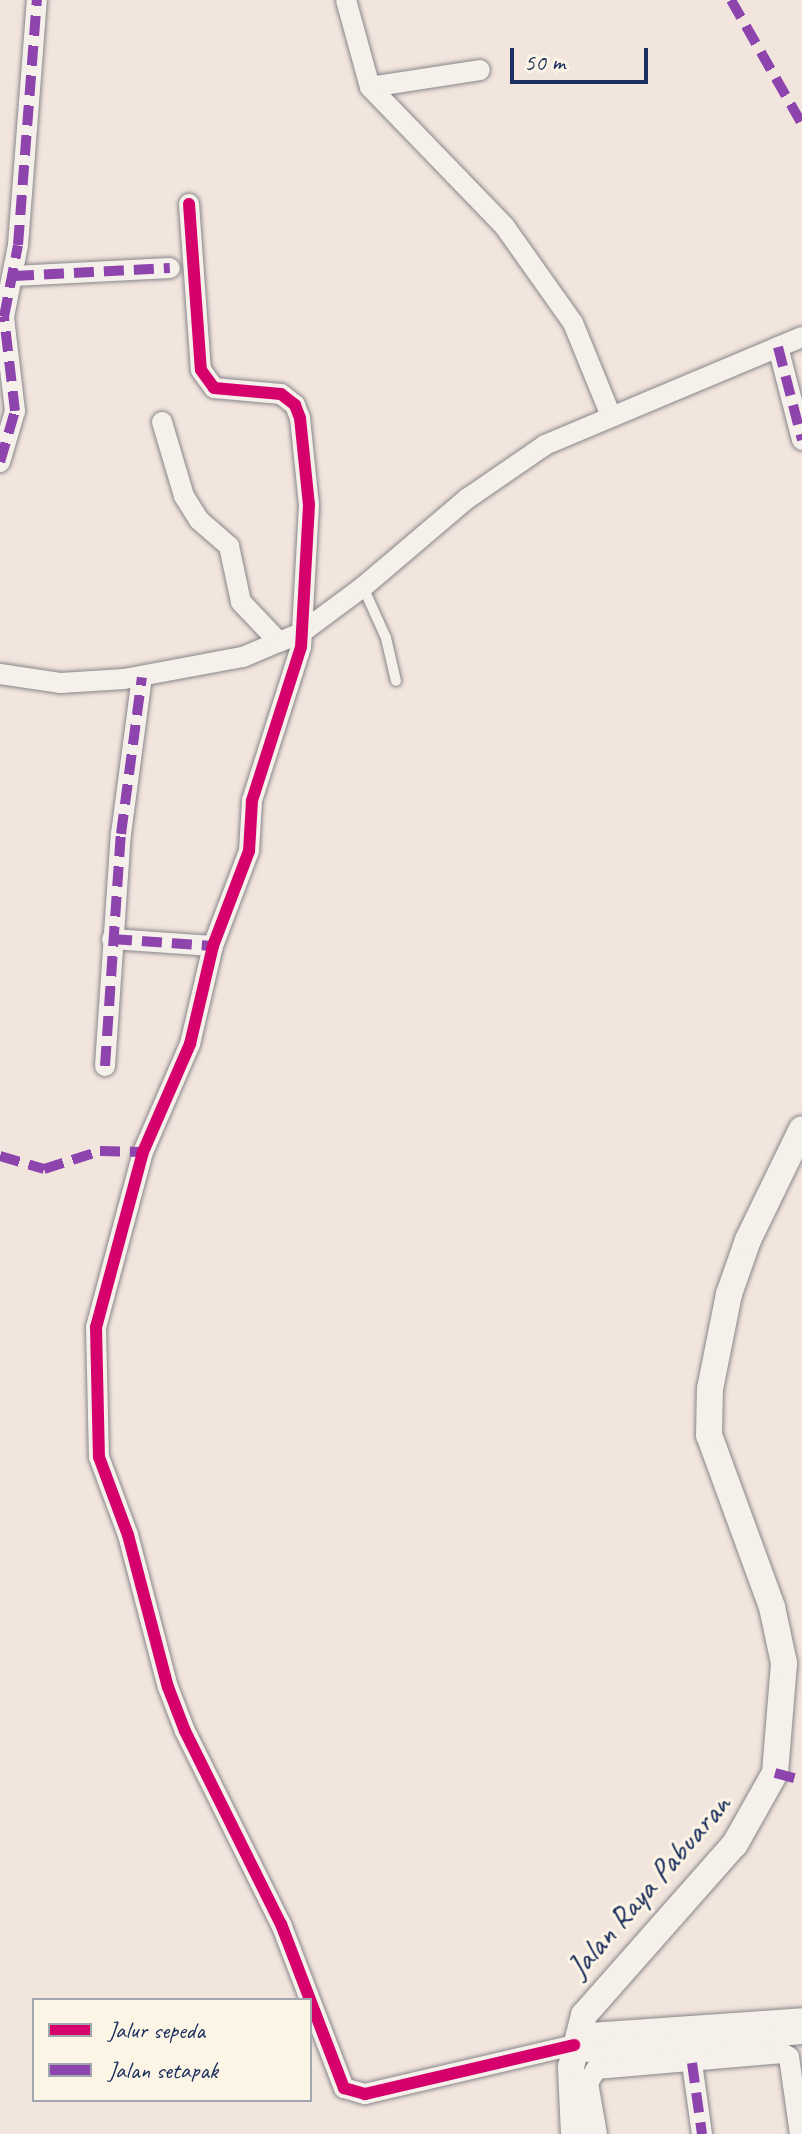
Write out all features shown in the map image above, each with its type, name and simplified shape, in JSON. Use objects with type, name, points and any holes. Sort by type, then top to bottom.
[{"type":"street","points":[[0,462],[15,411],[4,317],[14,276],[37,0]]},
{"type":"street","points":[[346,0],[370,87],[505,227],[573,323],[611,416]]},
{"type":"street","points":[[370,87],[480,70]]},
{"type":"street","points":[[189,204],[201,370],[214,388],[281,394],[295,405],[300,418],[309,505],[301,647],[252,801],[249,851],[213,946],[190,1044],[143,1152],[96,1327],[94,1356],[101,1467],[125,1525],[168,1687],[198,1760],[281,1924],[309,1998]]},
{"type":"street","points":[[14,276],[170,268]]},
{"type":"street","points":[[0,674],[61,683],[142,677],[243,657],[301,633],[363,587],[506,469],[611,416],[802,337]]},
{"type":"street","points":[[778,347],[802,440]]},
{"type":"street","points":[[162,422],[177,481],[191,510],[229,546],[241,602],[279,642]]},
{"type":"street","points":[[105,1066],[112,939],[142,677]]},
{"type":"street","points":[[112,939],[213,946]]},
{"type":"street","name":"Jalan Raya Pabuaran","points":[[574,2044],[612,1979],[735,1844],[775,1773],[784,1663],[772,1607],[709,1435],[710,1389],[729,1294],[748,1240],[802,1129]]},
{"type":"street","points":[[312,2005],[344,2088],[365,2094],[574,2044],[802,2018]]},
{"type":"street","points":[[574,2044],[802,2034]]},
{"type":"street","points":[[574,2044],[574,2134]]},
{"type":"street","points":[[597,2134],[588,2083],[596,2069],[785,2054],[800,2134]]},
{"type":"street","points":[[692,2063],[702,2134]]},
{"type":"lane","points":[[363,587],[386,638],[396,681]]},
{"type":"marked path","points":[[0,462],[15,411],[4,317],[18,245],[37,0]]},
{"type":"marked path","points":[[731,0],[802,124]]},
{"type":"marked path","points":[[14,276],[170,268]]},
{"type":"marked path","points":[[778,347],[802,440]]},
{"type":"marked path","points":[[105,1066],[121,834],[142,677]]},
{"type":"marked path","points":[[112,939],[213,946]]},
{"type":"marked path","points":[[0,1156],[44,1169],[100,1151],[143,1152]]},
{"type":"marked path","points":[[775,1773],[802,1780]]},
{"type":"marked path","points":[[692,2063],[702,2134]]},
{"type":"cycle path","points":[[189,204],[201,370],[214,388],[281,394],[295,405],[300,418],[309,505],[301,647],[252,801],[249,851],[213,946],[190,1044],[143,1152],[96,1327],[99,1457],[128,1535],[168,1687],[185,1731],[281,1924],[309,1998]]},
{"type":"cycle path","points":[[312,2005],[344,2088],[365,2094],[574,2045]]}]
